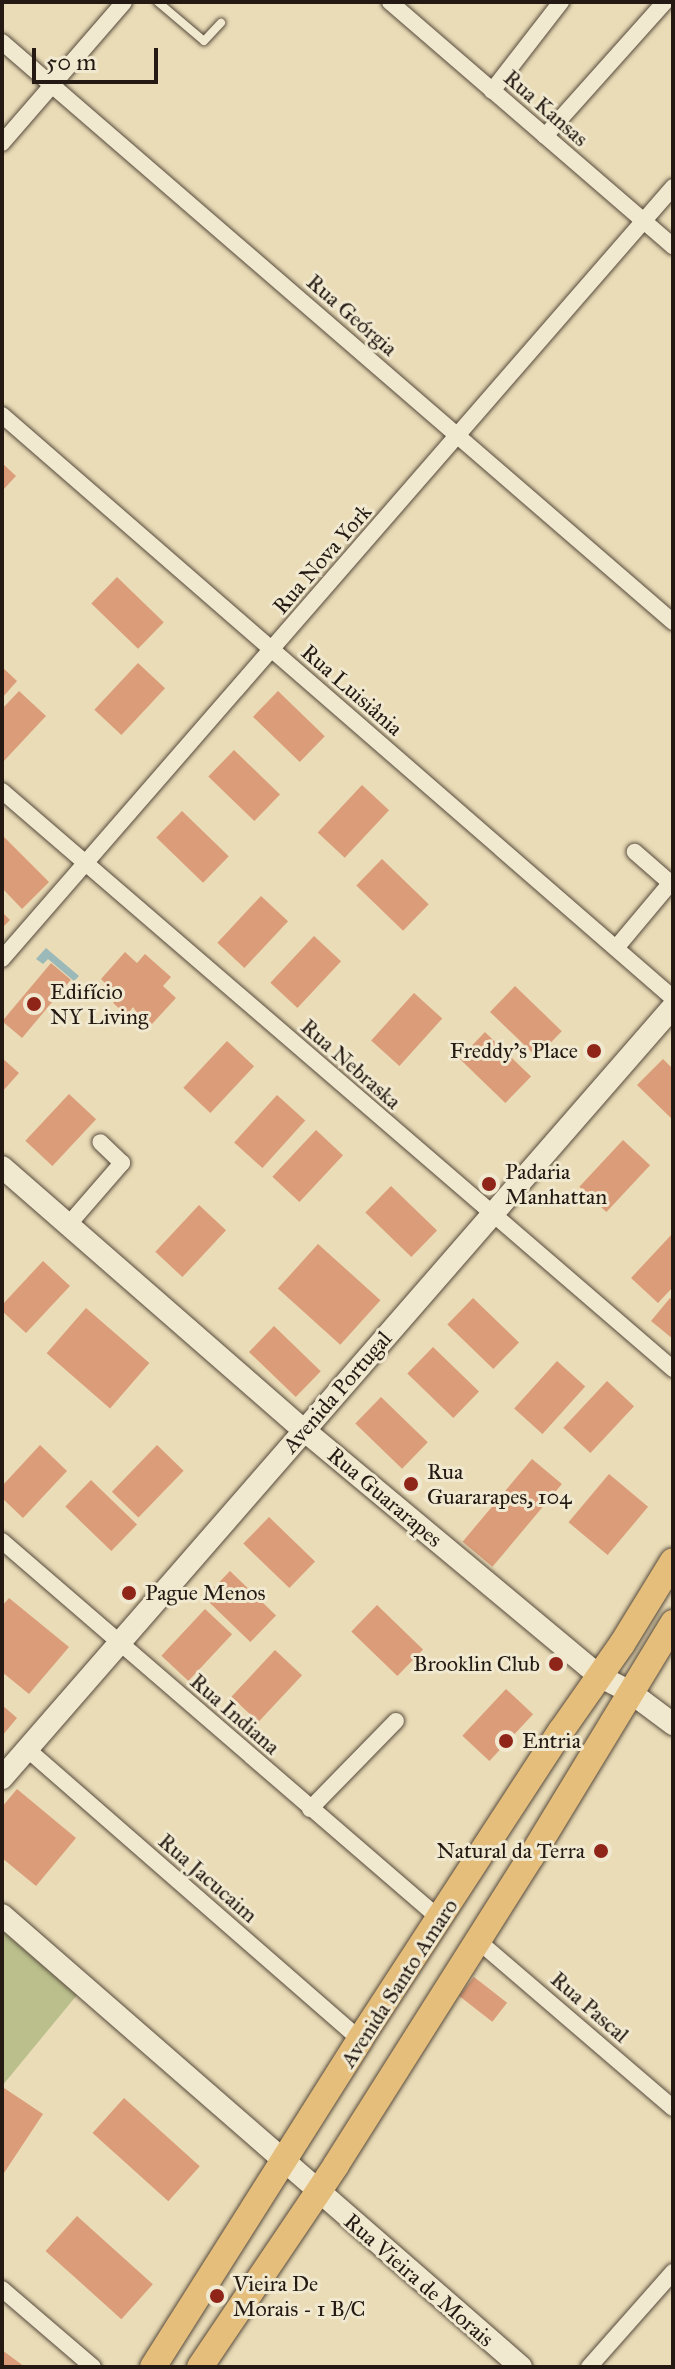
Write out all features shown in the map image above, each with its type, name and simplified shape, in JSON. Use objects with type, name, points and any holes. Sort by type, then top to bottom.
[{"type":"main road","name":"Avenida Santo Amaro","points":[[153,2367],[360,2039],[673,1561]]},
{"type":"main road","name":"Avenida Santo Amaro","points":[[200,2367],[318,2192],[640,1681],[673,1623]]},
{"type":"street","points":[[2,143],[124,2]]},
{"type":"street","name":"Rua Kansas","points":[[390,2],[673,246]]},
{"type":"street","points":[[492,91],[561,2]]},
{"type":"street","points":[[545,136],[665,2]]},
{"type":"street","name":"Rua Geórgia","points":[[2,42],[673,622]]},
{"type":"street","name":"Rua Nova York","points":[[2,959],[673,187]]},
{"type":"street","name":"Rua Luisiânia","points":[[2,415],[673,998]]},
{"type":"street","name":"Rua Nebraska","points":[[2,791],[673,1369]]},
{"type":"street","points":[[616,948],[668,886],[667,880],[635,852]]},
{"type":"street","name":"Avenida Portugal","points":[[2,1778],[673,1007]]},
{"type":"street","points":[[69,1224],[122,1163],[100,1142]]},
{"type":"street","name":"Rua Guararapes","points":[[2,1167],[304,1430],[599,1676],[640,1681],[673,1724]]},
{"type":"street","name":"Rua Indiana","points":[[2,1541],[440,1919]]},
{"type":"street","points":[[310,1809],[396,1721]]},
{"type":"street","name":"Rua Jacucaim","points":[[27,1749],[360,2039]]},
{"type":"street","name":"Rua Vieira de Morais","points":[[2,1915],[521,2367]]},
{"type":"street","name":"Rua Pascal","points":[[477,1940],[673,2108]]},
{"type":"street","points":[[589,2367],[673,2272]]},
{"type":"street","points":[[2,2289],[93,2367]]},
{"type":"lane","points":[[158,2],[204,41],[221,23]]},
{"type":"green space","points":[[2,1931],[77,1995],[2,2086]]},
{"type":"water","points":[[46,948],[79,976],[74,981],[48,959],[43,964],[36,959]]},
{"type":"building","points":[[2,463],[16,476],[2,491]]},
{"type":"building","points":[[117,577],[164,622],[138,649],[91,604]]},
{"type":"building","points":[[138,663],[165,688],[121,735],[94,710]]},
{"type":"building","points":[[2,667],[17,681],[2,698]]},
{"type":"building","points":[[19,691],[46,716],[2,763],[2,709]]},
{"type":"building","points":[[278,691],[325,736],[300,762],[253,717]]},
{"type":"building","points":[[234,750],[280,794],[254,821],[208,777]]},
{"type":"building","points":[[362,785],[389,810],[345,858],[318,833]]},
{"type":"building","points":[[182,811],[229,856],[203,883],[156,838]]},
{"type":"building","points":[[2,835],[49,882],[22,909],[2,888]]},
{"type":"building","points":[[382,859],[429,904],[403,931],[356,886]]},
{"type":"building","points":[[261,896],[288,921],[244,968],[217,943]]},
{"type":"building","points":[[2,912],[10,920],[2,928]]},
{"type":"building","points":[[314,936],[341,961],[297,1008],[270,983]]},
{"type":"building","points":[[125,952],[137,963],[145,954],[171,977],[163,986],[176,998],[152,1024],[146,1018],[143,1022],[133,1007],[127,1015],[113,1003],[120,996],[116,993],[113,996],[102,987],[106,984],[101,979]]},
{"type":"building","name":"Edifício NY Living","points":[[51,963],[71,980],[22,1038],[2,1021]]},
{"type":"building","points":[[515,986],[562,1031],[537,1057],[490,1012]]},
{"type":"building","points":[[414,993],[442,1018],[399,1066],[371,1041]]},
{"type":"building","points":[[485,1032],[531,1076],[505,1103],[459,1059]]},
{"type":"building","points":[[227,1041],[254,1066],[210,1113],[183,1088]]},
{"type":"building","points":[[2,1058],[19,1073],[2,1092]]},
{"type":"building","points":[[663,1059],[673,1069],[673,1120],[637,1085]]},
{"type":"building","points":[[69,1094],[96,1119],[52,1166],[25,1141]]},
{"type":"building","points":[[277,1095],[305,1120],[262,1168],[234,1143]]},
{"type":"building","points":[[316,1130],[343,1155],[299,1202],[272,1177]]},
{"type":"building","points":[[623,1140],[650,1165],[606,1212],[579,1187]]},
{"type":"building","points":[[391,1186],[437,1230],[411,1257],[365,1213]]},
{"type":"building","points":[[199,1205],[226,1230],[182,1277],[155,1252]]},
{"type":"building","points":[[673,1233],[673,1287],[658,1303],[631,1278]]},
{"type":"building","points":[[318,1244],[380,1300],[340,1345],[278,1289]]},
{"type":"building","points":[[43,1261],[70,1286],[26,1333],[2,1311],[2,1305]]},
{"type":"building","points":[[473,1298],[519,1342],[493,1369],[447,1325]]},
{"type":"building","points":[[670,1298],[673,1300],[673,1339],[651,1321]]},
{"type":"building","points":[[86,1308],[149,1363],[110,1408],[47,1353]]},
{"type":"building","points":[[274,1326],[321,1371],[296,1397],[249,1352]]},
{"type":"building","points":[[433,1347],[479,1391],[453,1418],[407,1374]]},
{"type":"building","points":[[557,1361],[585,1386],[542,1434],[514,1409]]},
{"type":"building","points":[[607,1381],[634,1406],[590,1453],[563,1428]]},
{"type":"building","points":[[381,1397],[428,1442],[402,1469],[355,1424]]},
{"type":"building","points":[[40,1445],[67,1471],[23,1518],[2,1498],[2,1486]]},
{"type":"building","points":[[157,1445],[184,1471],[138,1517],[112,1492]]},
{"type":"building","points":[[532,1459],[562,1484],[492,1567],[463,1542]]},
{"type":"building","points":[[609,1474],[648,1507],[608,1555],[569,1522]]},
{"type":"building","points":[[91,1480],[137,1524],[111,1551],[65,1507]]},
{"type":"building","points":[[269,1517],[315,1561],[289,1588],[243,1544]]},
{"type":"building","points":[[230,1571],[276,1615],[250,1642],[204,1598]]},
{"type":"building","points":[[9,1598],[69,1647],[29,1694],[2,1672],[2,1606]]},
{"type":"building","points":[[377,1605],[423,1649],[397,1676],[351,1632]]},
{"type":"building","points":[[205,1609],[232,1634],[188,1681],[161,1656]]},
{"type":"building","points":[[275,1650],[302,1675],[258,1722],[231,1697]]},
{"type":"building","points":[[506,1689],[533,1714],[489,1761],[462,1736]]},
{"type":"building","points":[[2,1705],[17,1718],[2,1736]]},
{"type":"building","points":[[17,1789],[76,1838],[36,1886],[2,1858],[2,1807]]},
{"type":"building","points":[[474,1977],[507,2003],[492,2022],[459,1996]]},
{"type":"building","points":[[4,2088],[43,2114],[2,2176],[2,2091]]},
{"type":"building","points":[[124,2098],[200,2166],[168,2201],[93,2133]]},
{"type":"building","points":[[77,2216],[153,2284],[121,2319],[46,2251]]},
{"type":"building","points":[[2,2350],[25,2367],[2,2367]]},
{"type":"place","name":"Edifício NY Living","points":[[34,1004]]},
{"type":"place","name":"Freddy's Place","points":[[594,1051]]},
{"type":"place","name":"Padaria Manhattan","points":[[489,1184]]},
{"type":"place","name":"Rua Guararapes, 104","points":[[411,1484]]},
{"type":"place","name":"Pague Menos","points":[[129,1593]]},
{"type":"place","name":"Brooklin Club","points":[[556,1664]]},
{"type":"place","name":"Entria","points":[[506,1741]]},
{"type":"place","name":"Natural da Terra","points":[[601,1851]]},
{"type":"place","name":"Vieira De Morais - 1 B/C","points":[[217,2296]]}]
